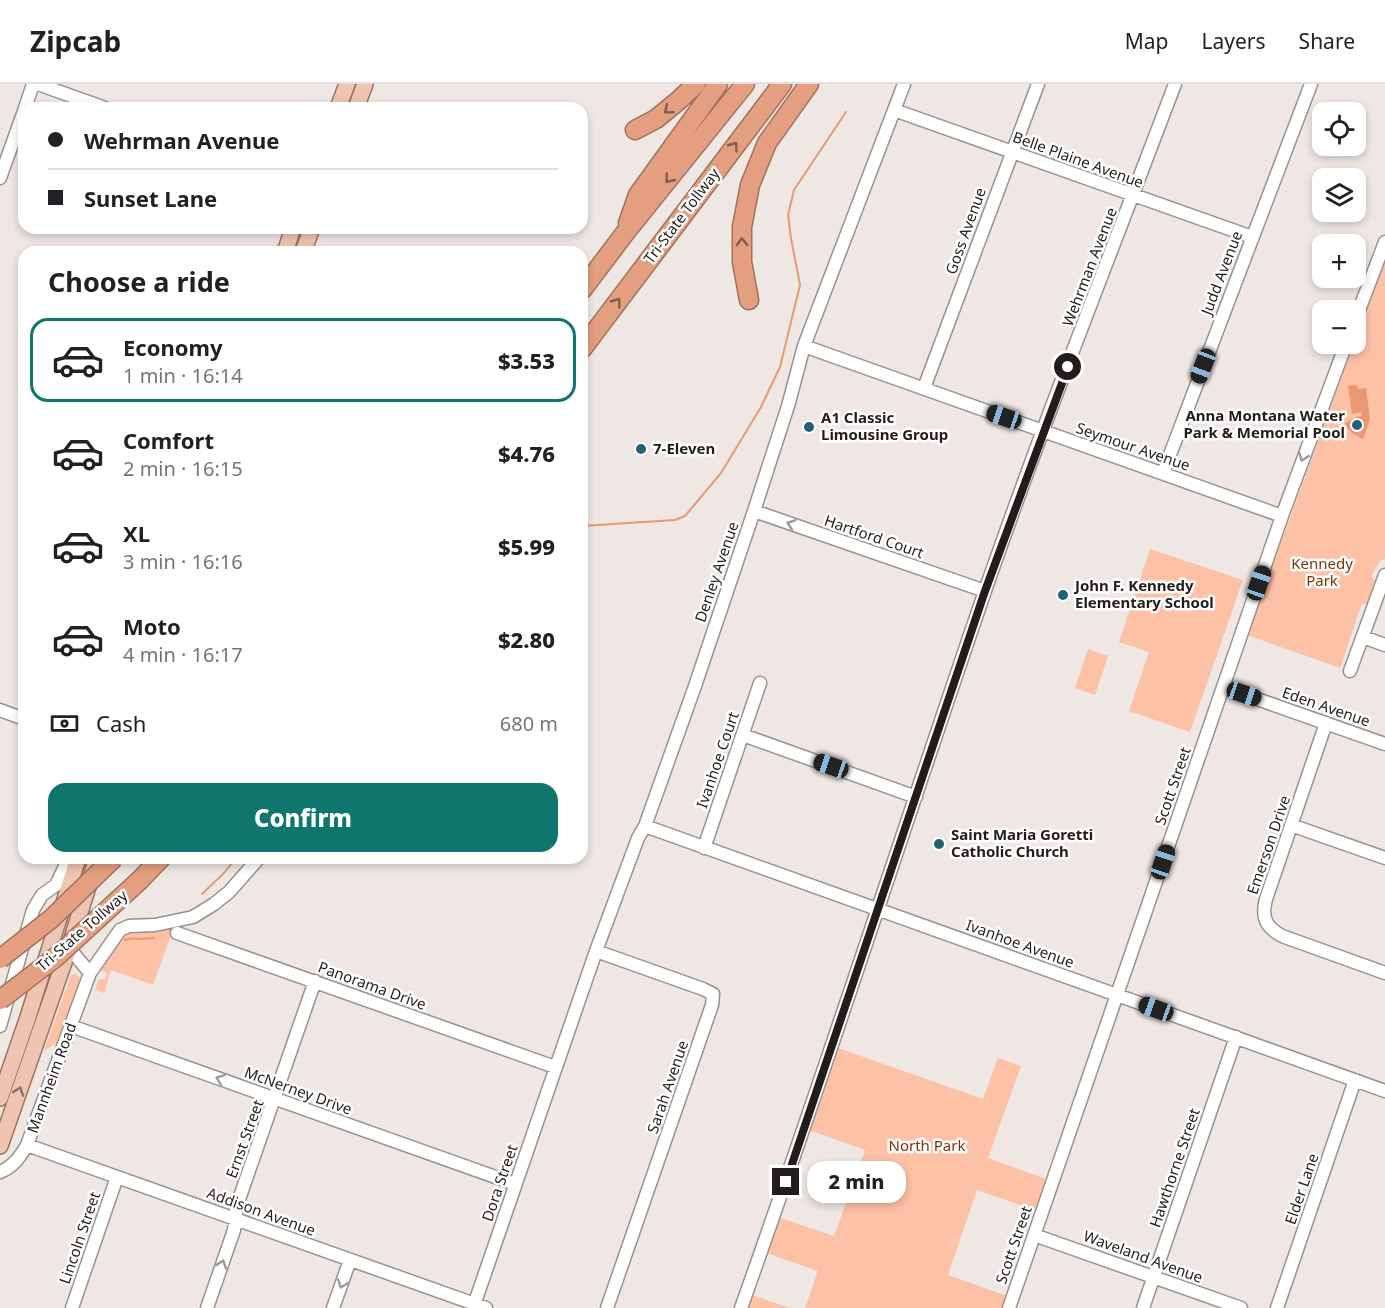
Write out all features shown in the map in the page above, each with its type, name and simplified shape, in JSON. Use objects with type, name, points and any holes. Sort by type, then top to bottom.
[{"type":"highway","points":[[635,130],[656,119],[696,84]]},
{"type":"highway","points":[[625,233],[638,195],[718,84]]},
{"type":"highway","points":[[588,282],[745,84]]},
{"type":"highway","name":"Tri-State Tollway","points":[[588,341],[782,84]]},
{"type":"highway","points":[[749,300],[742,262],[742,227],[750,185],[767,143],[809,84]]},
{"type":"highway","name":"Tri-State Tollway","points":[[0,959],[51,919],[108,864]]},
{"type":"highway","name":"Tri-State Tollway","points":[[0,1000],[56,957],[155,864]]},
{"type":"main road","points":[[340,102],[347,84]]},
{"type":"main road","points":[[358,102],[365,84]]},
{"type":"main road","points":[[0,1098],[76,864]]},
{"type":"main road","points":[[0,1146],[69,948],[95,864]]},
{"type":"street","points":[[27,102],[36,84],[88,102]]},
{"type":"street","name":"Denley Avenue","points":[[555,1068],[695,686],[788,406],[804,346],[904,84]]},
{"type":"street","name":"Goss Avenue","points":[[924,388],[1038,84]]},
{"type":"street","name":"Wehrman Avenue","points":[[741,1308],[800,1143],[985,591],[1043,431],[1175,84]]},
{"type":"street","name":"Judd Avenue","points":[[1163,473],[1311,84]]},
{"type":"street","name":"Belle Plaine Avenue","points":[[894,110],[1252,237]]},
{"type":"street","points":[[0,178],[18,126]]},
{"type":"street","points":[[1363,300],[1385,242]]},
{"type":"street","name":"Seymour Avenue","points":[[804,346],[1282,516]]},
{"type":"street","name":"Scott Street","points":[[1009,1308],[1282,516],[1342,354]]},
{"type":"street","name":"Hartford Court","points":[[754,511],[985,591]]},
{"type":"street","points":[[1350,671],[1385,575]]},
{"type":"street","points":[[1363,637],[1385,645]]},
{"type":"street","name":"Ivanhoe Court","points":[[704,848],[760,683]]},
{"type":"street","name":"Eden Avenue","points":[[1223,687],[1385,744]]},
{"type":"street","points":[[0,710],[18,716]]},
{"type":"street","name":"Emerson Drive","points":[[1326,723],[1264,907],[1266,924],[1282,936],[1385,973]]},
{"type":"street","points":[[743,735],[916,797]]},
{"type":"street","points":[[1291,825],[1385,858]]},
{"type":"street","name":"Ivanhoe Avenue","points":[[645,826],[1385,1090]]},
{"type":"street","points":[[0,1026],[33,910],[42,895],[56,885],[66,864]]},
{"type":"street","points":[[69,948],[90,973],[120,930],[129,926],[155,925],[193,917],[229,892],[254,864]]},
{"type":"street","points":[[33,910],[41,902],[50,898],[65,901]]},
{"type":"street","name":"Panorama Drive","points":[[177,933],[555,1068]]},
{"type":"street","name":"Sarah Avenue","points":[[596,951],[713,994],[712,1005],[608,1308]]},
{"type":"street","name":"Mannheim Road","points":[[0,1172],[9,1168],[21,1156],[27,1145],[90,973]]},
{"type":"street","name":"Ernst Street","points":[[207,1308],[234,1230],[237,1205],[315,981]]},
{"type":"street","name":"McNerney Drive","points":[[71,1026],[515,1184]]},
{"type":"street","name":"Hawthorne Street","points":[[1143,1308],[1236,1037]]},
{"type":"street","name":"Dora Street","points":[[478,1307],[515,1184],[555,1068]]},
{"type":"street","name":"Elder Lane","points":[[1277,1308],[1355,1080]]},
{"type":"street","name":"Addison Avenue","points":[[27,1145],[478,1307]]},
{"type":"street","name":"Lincoln Street","points":[[72,1308],[117,1178]]},
{"type":"street","name":"Waveland Avenue","points":[[1034,1235],[1241,1308]]},
{"type":"street","points":[[333,1308],[350,1260]]},
{"type":"green space","name":"Kennedy Park","points":[[1385,260],[1385,559],[1380,561],[1372,575],[1377,587],[1372,605],[1362,603],[1340,668],[1247,635],[1350,354],[1366,354],[1366,311]]},
{"type":"green space","points":[[1150,549],[1243,580],[1190,732],[1129,711],[1149,652],[1119,642]]},
{"type":"green space","points":[[1088,649],[1108,656],[1095,695],[1075,688]]},
{"type":"green space","points":[[174,927],[153,985],[111,970],[104,993],[95,990],[99,979],[105,979],[107,973],[101,970],[102,962],[121,935]]},
{"type":"green space","points":[[77,974],[81,981],[58,1042],[44,1051],[71,975]]},
{"type":"green space","name":"North Park","points":[[838,1048],[983,1099],[998,1058],[1021,1066],[988,1158],[1046,1179],[1035,1210],[977,1190],[948,1275],[1007,1296],[1003,1308],[805,1308],[818,1271],[766,1253],[778,1217],[834,1236],[865,1150],[809,1130]]},
{"type":"green space","points":[[752,1295],[790,1308],[747,1308]]},
{"type":"shaded area","points":[[1356,385],[1358,389],[1366,388],[1370,419],[1363,439],[1352,433],[1344,424],[1362,416],[1361,412],[1352,414],[1348,386]]},
{"type":"waterway","points":[[588,526],[675,520],[685,516],[721,473],[761,407],[780,367],[800,285],[788,215],[794,190],[846,112]]},
{"type":"waterway","points":[[202,894],[231,864]]},
{"type":"waterway","points":[[125,940],[154,938]]},
{"type":"place","name":"Anna Montana Water Park & Memorial Pool","points":[[1357,425]]},
{"type":"place","name":"A1 Classic Limousine Group","points":[[809,427]]},
{"type":"place","name":"7-Eleven","points":[[641,449]]},
{"type":"place","name":"John F. Kennedy Elementary School","points":[[1063,595]]},
{"type":"place","name":"Saint Maria Goretti Catholic Church","points":[[939,844]]},
{"type":"route","points":[[786,1182],[985,591],[1068,367]]}]
